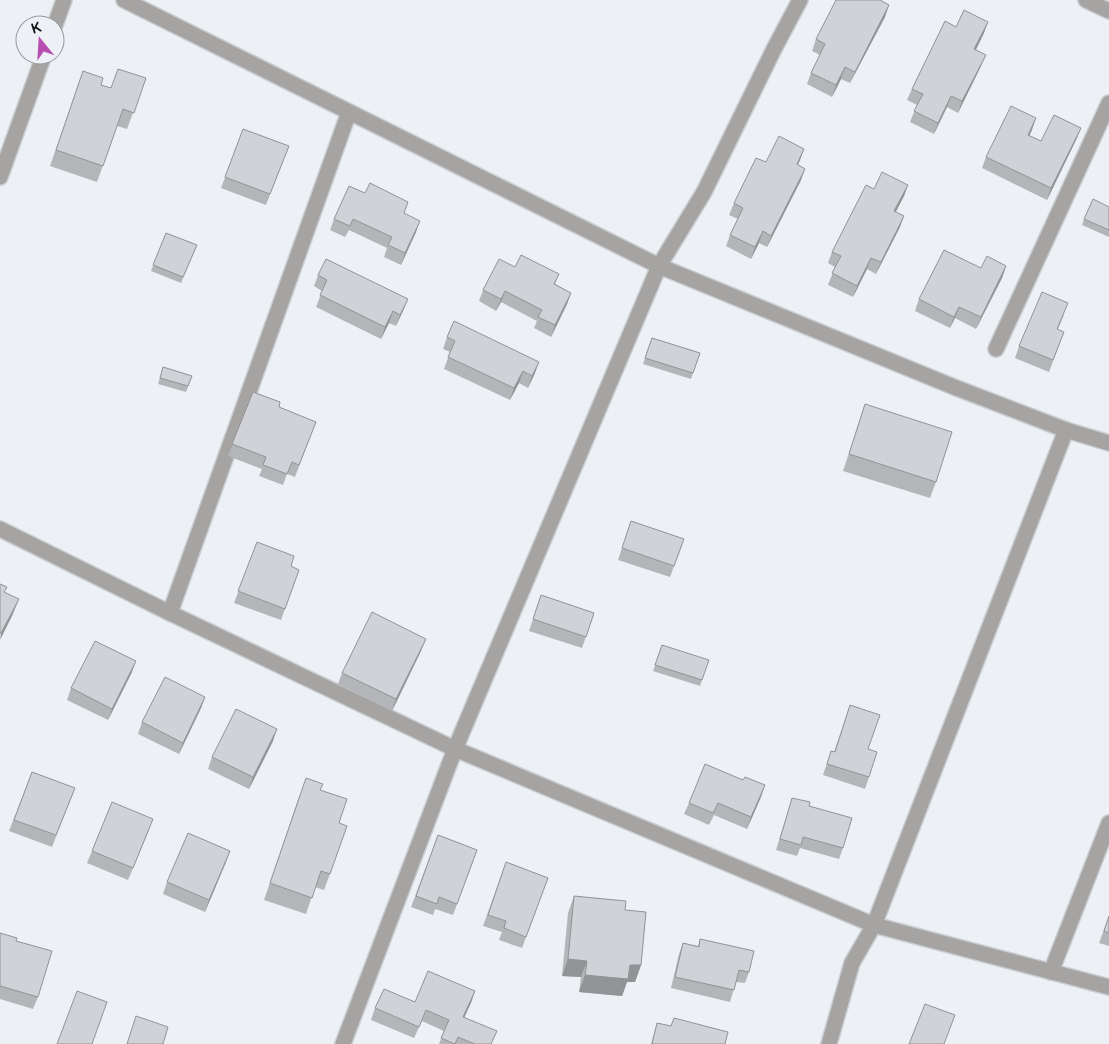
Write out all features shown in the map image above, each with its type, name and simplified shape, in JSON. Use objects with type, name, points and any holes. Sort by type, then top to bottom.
[{"type":"street","points":[[59,15],[64,0]]},
{"type":"street","points":[[124,0],[658,266],[954,387],[1066,430],[1108,439]]},
{"type":"street","points":[[343,1044],[455,748],[658,266],[704,192],[800,0]]},
{"type":"street","points":[[1086,0],[1109,11]]},
{"type":"street","points":[[0,177],[40,65]]},
{"type":"street","points":[[996,349],[1109,103]]},
{"type":"street","points":[[170,614],[349,112]]},
{"type":"street","points":[[829,1044],[852,963],[874,925],[1066,430]]},
{"type":"street","points":[[0,529],[170,614],[455,748],[874,925],[1109,987]]},
{"type":"street","points":[[1052,972],[1109,822]]},
{"type":"building","points":[[836,0],[880,0],[889,5],[855,72],[845,67],[836,85],[811,73],[825,44],[816,39]]},
{"type":"building","points":[[964,10],[988,22],[974,49],[986,55],[962,101],[951,96],[938,123],[914,111],[923,94],[912,89],[945,21],[956,27]]},
{"type":"building","points":[[118,69],[146,78],[134,113],[123,109],[103,166],[56,150],[83,71],[103,78],[101,85],[111,88]]},
{"type":"building","points":[[1011,106],[1036,118],[1028,135],[1041,141],[1054,115],[1081,128],[1051,188],[986,157]]},
{"type":"building","points":[[243,129],[289,146],[270,194],[225,177]]},
{"type":"building","points":[[779,136],[804,149],[797,164],[805,169],[771,236],[763,231],[755,247],[730,235],[743,208],[734,203],[756,158],[766,162]]},
{"type":"building","points":[[882,172],[908,185],[894,211],[904,216],[881,262],[871,258],[857,286],[832,273],[841,256],[832,252],[866,185],[874,189]]},
{"type":"building","points":[[370,183],[408,202],[404,213],[420,221],[405,253],[388,245],[392,237],[353,219],[350,226],[334,219],[349,186],[365,193]]},
{"type":"building","points":[[1093,199],[1109,207],[1109,230],[1084,219]]},
{"type":"building","points":[[166,233],[197,245],[183,277],[153,265]]},
{"type":"building","points":[[944,250],[981,268],[987,256],[1006,266],[981,317],[959,307],[954,317],[919,299]]},
{"type":"building","points":[[521,255],[559,274],[554,284],[571,293],[555,325],[538,317],[542,310],[505,291],[501,299],[483,290],[499,259],[515,267]]},
{"type":"building","points":[[326,259],[408,299],[400,315],[393,311],[385,327],[320,295],[327,280],[318,275]]},
{"type":"building","points":[[1042,292],[1068,303],[1057,329],[1064,332],[1053,360],[1019,346]]},
{"type":"building","points":[[454,321],[539,362],[532,376],[523,371],[514,388],[448,357],[455,341],[447,337]]},
{"type":"building","points":[[652,338],[700,353],[693,373],[645,358]]},
{"type":"building","points":[[163,367],[192,376],[188,386],[160,378]]},
{"type":"building","points":[[253,392],[280,402],[279,407],[316,422],[299,465],[292,462],[287,474],[263,465],[266,457],[232,444]]},
{"type":"building","points":[[865,404],[952,432],[936,482],[849,454]]},
{"type":"building","points":[[631,521],[684,539],[674,566],[622,548]]},
{"type":"building","points":[[257,542],[294,556],[291,566],[299,570],[285,609],[238,591]]},
{"type":"building","points":[[0,584],[7,587],[4,592],[19,599],[1,633],[0,633]]},
{"type":"building","points":[[541,595],[594,613],[586,637],[533,619]]},
{"type":"building","points":[[372,612],[426,639],[396,699],[342,673]]},
{"type":"building","points":[[95,641],[136,661],[112,709],[71,688]]},
{"type":"building","points":[[662,645],[709,660],[702,680],[655,665]]},
{"type":"building","points":[[165,677],[205,697],[183,743],[142,722]]},
{"type":"building","points":[[850,705],[880,715],[868,749],[877,752],[869,777],[827,764],[831,751],[835,752]]},
{"type":"building","points":[[236,709],[277,729],[253,777],[212,757]]},
{"type":"building","points":[[705,764],[743,780],[745,777],[765,785],[751,817],[718,803],[713,813],[689,803]]},
{"type":"building","points":[[32,772],[75,788],[56,835],[14,820]]},
{"type":"building","points":[[306,778],[323,784],[320,790],[347,799],[339,823],[347,826],[330,874],[321,871],[312,898],[270,883]]},
{"type":"building","points":[[792,798],[810,802],[809,806],[852,818],[843,848],[803,837],[801,845],[780,839]]},
{"type":"building","points":[[112,802],[153,819],[133,868],[92,851]]},
{"type":"building","points":[[188,833],[230,851],[209,900],[167,882]]},
{"type":"building","points":[[438,835],[477,850],[457,904],[439,897],[437,904],[416,896]]},
{"type":"building","points":[[506,862],[548,878],[526,937],[504,928],[506,921],[488,915]]},
{"type":"building","points":[[574,896],[626,901],[625,910],[646,912],[641,965],[630,965],[628,979],[585,975],[587,961],[568,959]]},
{"type":"building","points":[[1109,916],[1109,933],[1104,931]]},
{"type":"building","points":[[0,933],[17,938],[16,941],[52,951],[38,997],[0,986]]},
{"type":"building","points":[[700,939],[754,951],[749,972],[739,970],[734,990],[675,977],[683,943],[699,947]]},
{"type":"building","points":[[428,971],[475,991],[463,1017],[497,1031],[491,1044],[475,1044],[458,1037],[455,1044],[441,1038],[449,1020],[426,1010],[419,1027],[375,1008],[384,989],[415,1002]]},
{"type":"building","points":[[77,991],[107,1002],[92,1044],[57,1044]]},
{"type":"building","points":[[925,1004],[955,1015],[944,1044],[909,1044]]},
{"type":"building","points":[[136,1016],[168,1027],[163,1044],[127,1044]]},
{"type":"building","points":[[674,1018],[728,1032],[725,1044],[652,1044],[657,1023],[671,1026]]}]
